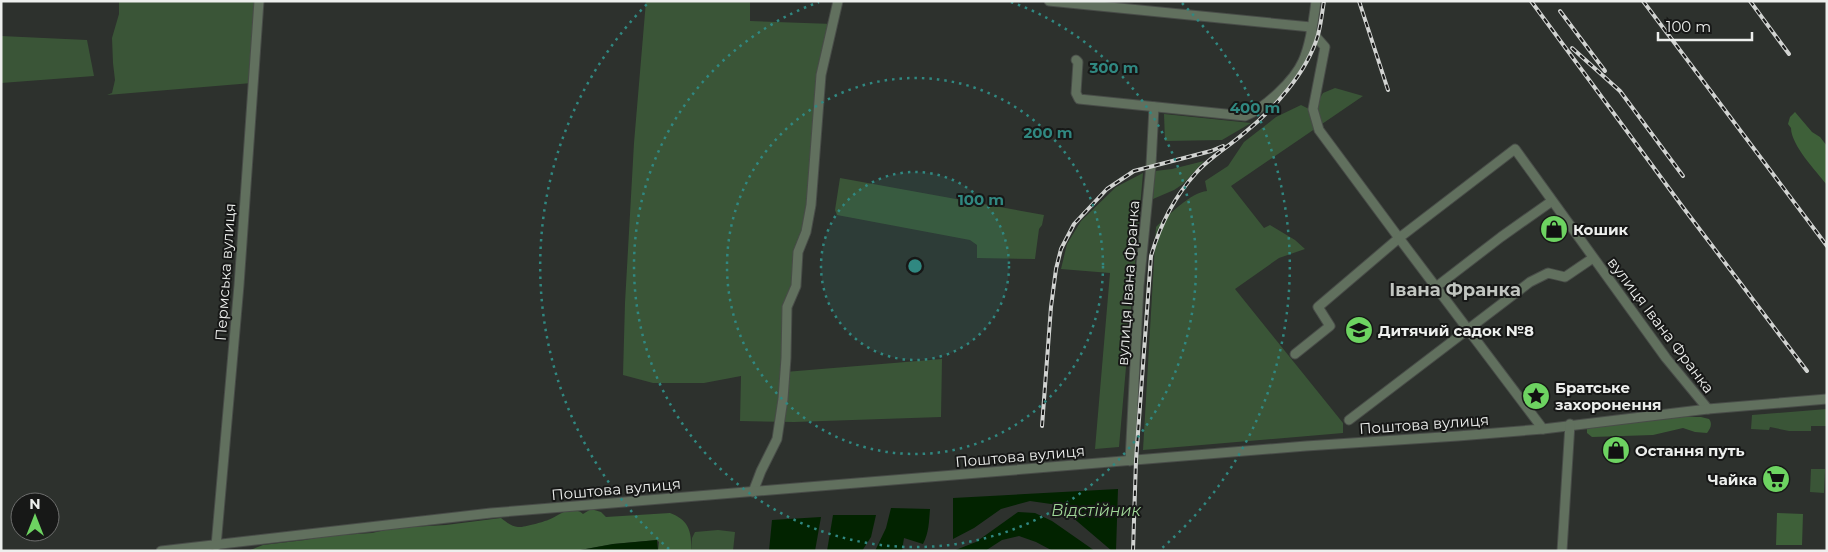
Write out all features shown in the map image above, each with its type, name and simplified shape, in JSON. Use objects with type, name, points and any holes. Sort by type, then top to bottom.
[{"type":"street","name":"Пермська вулиця","points":[[216,546],[239,286],[259,1]]},
{"type":"street","points":[[753,492],[776,439],[783,399],[787,307],[796,286],[798,252],[806,232],[811,196],[821,74],[838,1]]},
{"type":"street","points":[[1049,1],[1311,29],[1324,47],[1314,109],[1319,130],[1543,429]]},
{"type":"street","points":[[1076,60],[1078,62],[1076,93],[1079,99],[1229,116],[1245,116],[1263,107],[1274,97],[1303,62],[1316,1]]},
{"type":"street","name":"вулиця Івана Франка","points":[[1130,461],[1139,286],[1151,165],[1154,107]]},
{"type":"street","name":"вулиця Івана Франка","points":[[1295,354],[1330,326],[1318,308],[1399,238],[1515,149],[1666,358],[1708,409]]},
{"type":"street","points":[[1436,287],[1552,201]]},
{"type":"street","name":"вулиця Івана Франка","points":[[1349,420],[1530,282],[1548,273],[1564,277],[1593,258]]},
{"type":"street","name":"Поштова вулиця","points":[[161,551],[491,513],[1543,429],[1570,424],[1708,409],[1827,399]]},
{"type":"street","points":[[1562,551],[1570,424]]},
{"type":"shaded area","points":[[119,1],[259,1],[252,83],[107,95],[112,93],[115,80],[112,38],[119,14]]},
{"type":"shaded area","points":[[646,1],[750,1],[750,21],[833,24],[825,54],[811,205],[796,286],[787,307],[785,372],[942,359],[941,417],[794,422],[740,421],[741,376],[704,383],[653,383],[623,375],[634,143]]},
{"type":"shaded area","points":[[1,36],[87,40],[94,76],[1,83]]},
{"type":"shaded area","points":[[1335,88],[1363,96],[1231,186],[1264,228],[1270,225],[1295,240],[1305,249],[1279,258],[1235,289],[1343,423],[1343,433],[1143,450],[1156,227],[1187,200],[1201,192],[1207,191],[1205,181],[1228,166],[1244,142],[1276,117],[1301,105],[1313,109],[1323,93]]},
{"type":"shaded area","points":[[1795,112],[1827,146],[1827,185],[1799,150],[1795,142],[1788,124],[1790,117]]},
{"type":"shaded area","points":[[1164,114],[1251,123],[1222,140],[1165,141]]},
{"type":"shaded area","points":[[1204,161],[1183,184],[1153,199],[1155,171]]},
{"type":"shaded area","points":[[1143,173],[1119,447],[1095,449],[1110,273],[1061,269],[1067,244],[1081,221],[1116,187]]},
{"type":"shaded area","points":[[840,178],[1044,215],[1039,229],[1035,259],[977,258],[977,245],[970,240],[837,215],[835,210]]},
{"type":"shaded area","points":[[1827,409],[1827,426],[1811,426],[1811,431],[1789,431],[1770,427],[1769,430],[1751,429],[1752,415]]},
{"type":"shaded area","points":[[1667,417],[1701,417],[1709,419],[1711,426],[1707,433],[1683,428],[1653,435],[1592,437],[1587,433],[1587,426]]},
{"type":"shaded area","points":[[1811,469],[1825,469],[1824,493],[1810,492]]},
{"type":"shaded area","points":[[591,509],[601,512],[606,517],[670,513],[681,519],[688,528],[691,538],[691,551],[658,551],[659,542],[657,540],[613,544],[575,551],[248,551],[263,545],[326,536],[372,533],[394,528],[446,525],[501,518],[511,525],[520,527],[545,521],[570,510],[579,511],[583,514]]},
{"type":"shaded area","points":[[1777,513],[1803,514],[1802,545],[1776,545]]},
{"type":"shaded area","points":[[718,530],[735,532],[733,551],[691,551],[692,538],[695,532]]},
{"type":"water","name":"Відстійник","points":[[1118,489],[1116,551],[1112,551],[1058,505],[1030,501],[1001,509],[974,528],[953,539],[953,498]]},
{"type":"water","points":[[891,508],[930,509],[928,531],[923,544],[904,538],[902,551],[875,551],[886,528]]},
{"type":"water","name":"Відстійник","points":[[1018,512],[1035,513],[1052,521],[1095,551],[1053,551],[1019,536],[1002,540],[985,551],[953,551],[976,542]]},
{"type":"water","points":[[833,515],[876,515],[871,537],[862,551],[827,551]]},
{"type":"water","points":[[821,517],[815,551],[769,551],[772,520]]},
{"type":"water","points":[[657,540],[658,551],[575,551],[613,544]]},
{"type":"railway","points":[[1133,551],[1136,460],[1151,256],[1163,222],[1188,182],[1207,162],[1266,114],[1297,77],[1306,63],[1318,35],[1324,1]]},
{"type":"railway","points":[[1359,1],[1388,90]]},
{"type":"railway","points":[[1531,1],[1682,206],[1807,371]]},
{"type":"railway","points":[[1643,1],[1827,246]]},
{"type":"railway","points":[[1750,1],[1789,54]]},
{"type":"railway","points":[[1560,11],[1605,71]]},
{"type":"railway","points":[[1572,48],[1620,91],[1683,176]]},
{"type":"railway","points":[[1042,426],[1051,307],[1056,269],[1061,249],[1074,224],[1107,189],[1134,171],[1211,151],[1223,146]]},
{"type":"place","name":"Кошик","points":[[1554,229]]},
{"type":"place","name":"Дитячий садок №8","points":[[1359,330]]},
{"type":"place","name":"Братське захоронення","points":[[1536,396]]},
{"type":"place","name":"Остання путь","points":[[1616,450]]},
{"type":"place","name":"Чайка","points":[[1776,479]]},
{"type":"district","name":"Івана Франка","points":[[1455,290]]}]
